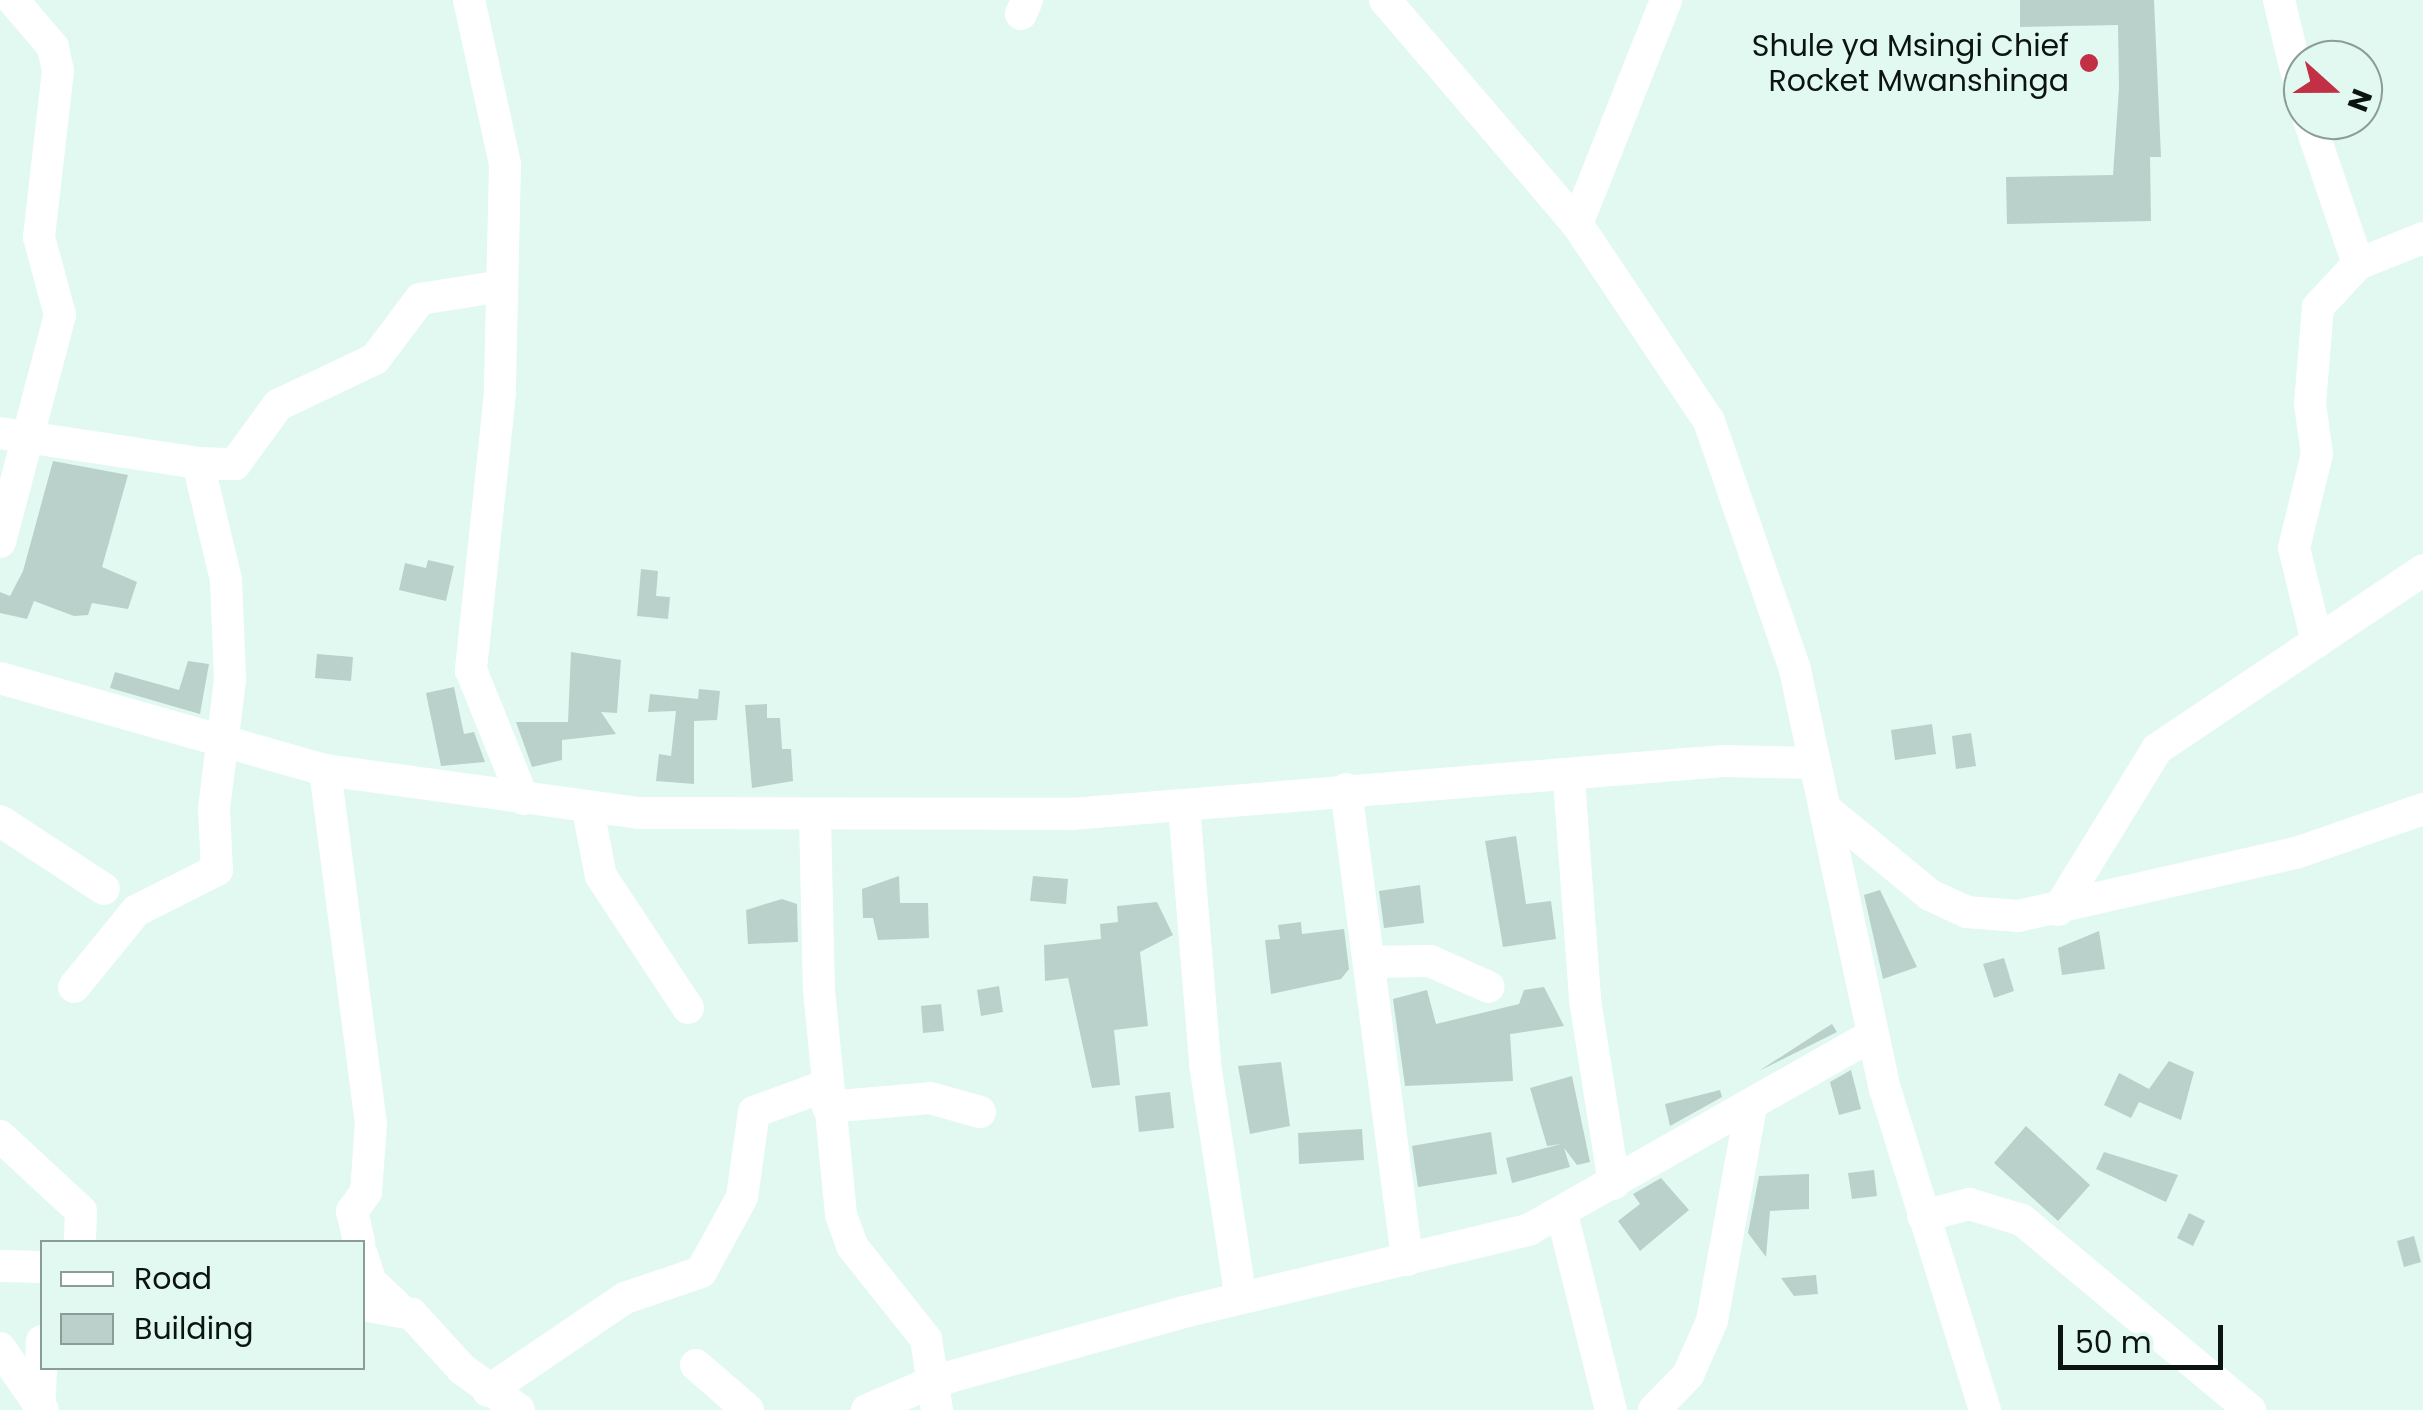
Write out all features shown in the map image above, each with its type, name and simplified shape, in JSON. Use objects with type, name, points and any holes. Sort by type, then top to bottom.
[{"type":"street","points":[[0,542],[16,433],[60,315],[38,237],[58,71],[53,47],[13,0]]},
{"type":"street","points":[[469,0],[505,164],[494,480],[471,670],[523,799]]},
{"type":"street","points":[[1385,0],[1577,224],[1710,421],[1769,580],[1828,811],[1873,1035],[1923,1216],[1985,1410]]},
{"type":"street","points":[[1577,224],[1666,0]]},
{"type":"street","points":[[2278,0],[2288,40]]},
{"type":"street","points":[[2316,140],[2358,264]]},
{"type":"street","points":[[2317,642],[2294,548],[2317,454],[2312,354],[2326,289],[2358,264],[2423,238]]},
{"type":"street","points":[[16,433],[198,463],[235,464],[278,405],[389,346],[420,299],[502,286]]},
{"type":"street","points":[[74,987],[136,911],[217,870],[220,743],[230,680],[226,580],[198,463]]},
{"type":"street","points":[[2058,910],[2157,749],[2423,570]]},
{"type":"street","points":[[0,678],[325,770],[588,810],[815,817],[1184,806],[1346,789],[1569,780],[1724,761],[1814,764]]},
{"type":"street","points":[[325,770],[371,1124],[366,1192],[352,1211],[359,1240]]},
{"type":"street","points":[[1569,780],[1590,1041],[1614,1184]]},
{"type":"street","points":[[1346,789],[1406,1260]]},
{"type":"street","points":[[1184,806],[1205,1064],[1240,1298]]},
{"type":"street","points":[[1828,811],[1882,860],[1967,912],[2058,910],[2296,853],[2423,809]]},
{"type":"street","points":[[588,810],[600,876],[688,1008]]},
{"type":"street","points":[[815,817],[826,1096],[852,1246],[916,1320],[936,1396]]},
{"type":"street","points":[[0,821],[104,889]]},
{"type":"street","points":[[1370,962],[1430,961],[1489,988]]},
{"type":"street","points":[[867,1410],[936,1396],[1240,1298],[1406,1260],[1562,1214],[1873,1035]]},
{"type":"street","points":[[480,1396],[625,1298],[701,1272],[742,1198],[754,1112],[826,1096],[930,1098],[980,1112]]},
{"type":"street","points":[[1654,1410],[1688,1374],[1712,1322],[1751,1107]]},
{"type":"street","points":[[0,1136],[81,1211],[80,1240]]},
{"type":"street","points":[[1923,1216],[1969,1204],[2022,1220],[2250,1410]]},
{"type":"street","points":[[1562,1214],[1611,1410]]},
{"type":"street","points":[[365,1265],[371,1282],[480,1396],[519,1410]]},
{"type":"street","points":[[0,1266],[40,1267]]},
{"type":"street","points":[[365,1305],[397,1306]]},
{"type":"street","points":[[0,1348],[41,1403]]},
{"type":"street","points":[[696,1365],[748,1410]]},
{"type":"street","points":[[41,1403],[42,1370]]},
{"type":"building","points":[[2020,0],[2154,0],[2161,157],[2150,157],[2151,221],[2007,224],[2006,177],[2113,175],[2119,88],[2118,25],[2020,27]]},
{"type":"building","points":[[53,461],[128,475],[102,567],[137,582],[128,609],[92,603],[88,615],[74,616],[34,601],[27,619],[0,613],[0,592],[10,596],[23,571]]},
{"type":"building","points":[[428,560],[454,566],[446,601],[399,590],[405,563],[426,568]]},
{"type":"building","points":[[641,569],[658,571],[656,596],[670,597],[668,619],[637,616]]},
{"type":"building","points":[[571,652],[621,660],[617,713],[601,712],[616,734],[562,740],[562,760],[532,767],[516,722],[568,722]]},
{"type":"building","points":[[317,654],[353,657],[351,681],[315,678]]},
{"type":"building","points":[[188,661],[209,664],[200,714],[110,688],[115,672],[179,690]]},
{"type":"building","points":[[454,687],[464,734],[474,732],[485,762],[441,766],[426,693]]},
{"type":"building","points":[[699,689],[720,691],[717,720],[694,721],[694,784],[656,781],[659,754],[671,756],[676,711],[648,712],[650,694],[698,699]]},
{"type":"building","points":[[767,704],[767,718],[780,718],[782,749],[791,749],[793,781],[752,788],[745,705]]},
{"type":"building","points":[[1932,724],[1936,754],[1895,760],[1891,730]]},
{"type":"building","points":[[1971,733],[1976,766],[1956,769],[1952,736]]},
{"type":"building","points":[[1516,836],[1526,904],[1551,901],[1556,939],[1503,947],[1485,841]]},
{"type":"building","points":[[899,876],[900,903],[928,903],[929,938],[878,940],[873,918],[863,918],[862,889]]},
{"type":"building","points":[[1033,876],[1068,879],[1066,904],[1030,901]]},
{"type":"building","points":[[1420,885],[1424,923],[1384,928],[1379,891]]},
{"type":"building","points":[[1880,890],[1917,967],[1883,979],[1864,895]]},
{"type":"building","points":[[782,899],[797,904],[798,942],[748,944],[746,910]]},
{"type":"building","points":[[1157,902],[1173,935],[1140,952],[1148,1026],[1114,1030],[1120,1085],[1092,1088],[1068,978],[1045,981],[1044,945],[1101,939],[1100,924],[1118,922],[1117,906]]},
{"type":"building","points":[[1301,922],[1302,934],[1344,929],[1349,969],[1341,979],[1271,994],[1265,940],[1280,939],[1278,925]]},
{"type":"building","points":[[2099,931],[2105,969],[2062,975],[2058,948]]},
{"type":"building","points":[[2004,958],[2014,991],[1994,998],[1983,964]]},
{"type":"building","points":[[999,986],[1003,1012],[981,1016],[977,990]]},
{"type":"building","points":[[1544,987],[1564,1026],[1510,1034],[1513,1081],[1405,1086],[1393,999],[1427,990],[1436,1024],[1519,1004],[1524,990]]},
{"type":"building","points":[[941,1004],[944,1031],[923,1033],[921,1006]]},
{"type":"building","points":[[1832,1024],[1837,1032],[1759,1071],[1816,1034]]},
{"type":"building","points":[[2169,1061],[2194,1072],[2181,1120],[2139,1102],[2131,1118],[2104,1105],[2119,1073],[2149,1089]]},
{"type":"building","points":[[1281,1062],[1290,1126],[1250,1134],[1238,1066]]},
{"type":"building","points":[[1851,1070],[1861,1109],[1839,1115],[1830,1082]]},
{"type":"building","points":[[1572,1076],[1590,1162],[1577,1165],[1564,1148],[1570,1167],[1512,1183],[1506,1158],[1561,1144],[1547,1146],[1530,1088]]},
{"type":"building","points":[[1720,1090],[1722,1097],[1670,1126],[1665,1104]]},
{"type":"building","points":[[1170,1092],[1174,1128],[1139,1132],[1135,1096]]},
{"type":"building","points":[[2026,1126],[2090,1185],[2058,1221],[1994,1163]]},
{"type":"building","points":[[1362,1129],[1364,1160],[1299,1164],[1298,1133]]},
{"type":"building","points":[[1491,1132],[1497,1174],[1418,1187],[1412,1146]]},
{"type":"building","points":[[2104,1152],[2178,1175],[2166,1202],[2096,1169]]},
{"type":"building","points":[[1874,1170],[1877,1196],[1852,1199],[1848,1173]]},
{"type":"building","points":[[1809,1174],[1809,1209],[1770,1211],[1766,1257],[1748,1233],[1759,1176]]},
{"type":"building","points":[[1661,1178],[1689,1210],[1640,1251],[1618,1221],[1640,1204],[1633,1194]]},
{"type":"building","points":[[2189,1213],[2205,1221],[2193,1246],[2177,1238]]},
{"type":"building","points":[[2414,1236],[2421,1262],[2404,1267],[2397,1241]]},
{"type":"building","points":[[1816,1275],[1818,1294],[1794,1296],[1781,1278]]},
{"type":"place","name":"Shule ya Msingi Chief Rocket Mwanshinga","points":[[2089,63]]}]
